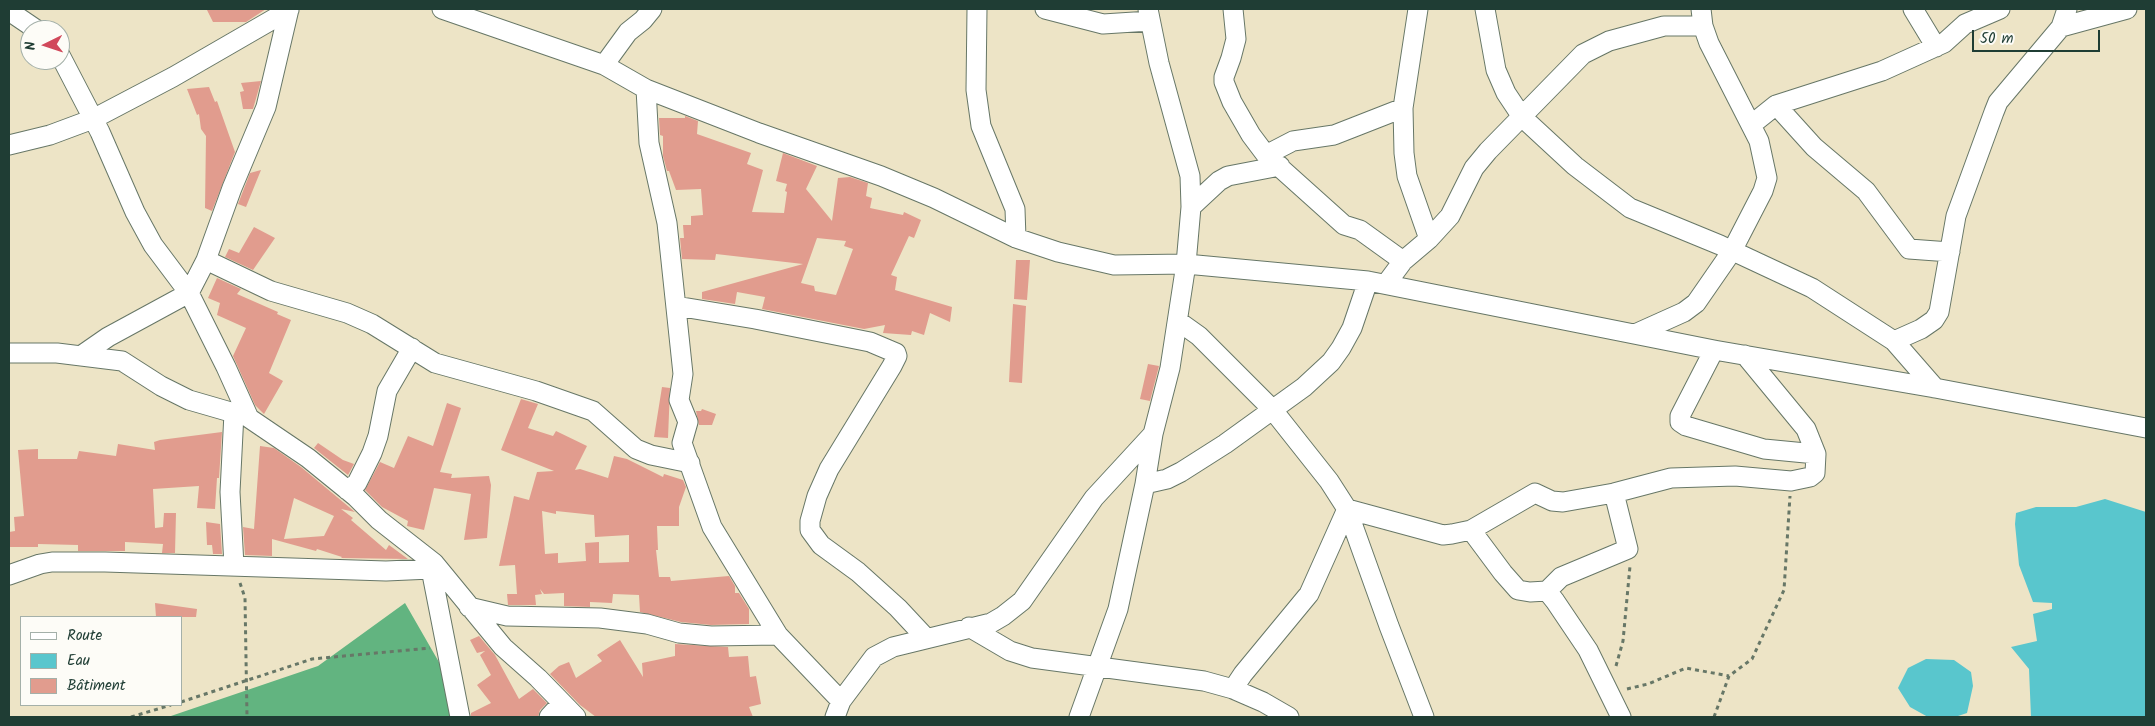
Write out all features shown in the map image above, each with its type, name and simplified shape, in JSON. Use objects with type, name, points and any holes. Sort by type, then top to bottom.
[{"type":"street","points":[[9,145],[50,135],[93,119],[173,77],[289,9]]},
{"type":"street","points":[[82,355],[108,336],[189,293],[206,260],[232,188],[266,107],[289,9]]},
{"type":"street","points":[[442,9],[604,65],[646,89],[759,133],[881,176],[934,198],[1016,238],[1058,252],[1114,265],[1186,264],[1377,282],[1714,350],[1934,388],[2146,428]]},
{"type":"street","points":[[604,65],[628,32],[643,20],[652,9]]},
{"type":"street","points":[[977,9],[976,90],[981,126],[1015,209],[1016,238]]},
{"type":"street","points":[[1045,9],[1103,24],[1149,15],[1158,63],[1190,176],[1191,208],[1186,264],[1170,368],[1153,434],[1145,484],[1118,609],[1079,717]]},
{"type":"street","points":[[1233,9],[1236,39],[1224,82],[1241,120],[1273,160],[1344,225],[1360,230],[1402,261]]},
{"type":"street","points":[[1418,9],[1403,108],[1407,176],[1429,239]]},
{"type":"street","points":[[1485,9],[1496,70],[1506,92],[1522,117],[1575,166],[1630,208],[1732,251],[1812,288],[1894,341],[1934,388]]},
{"type":"street","points":[[1913,9],[1936,46]]},
{"type":"street","points":[[1751,125],[1776,105],[1792,98],[1866,78],[1944,43],[1965,24],[2000,9]]},
{"type":"street","points":[[1894,341],[1921,330],[1934,320],[1939,312],[1956,216],[1998,102],[2061,27],[2067,9]]},
{"type":"street","points":[[2061,27],[2127,9]]},
{"type":"street","points":[[9,11],[22,20]]},
{"type":"street","points":[[1145,484],[1167,479],[1182,472],[1225,444],[1304,387],[1331,362],[1377,282],[1429,239],[1450,216],[1474,168],[1583,54],[1609,41],[1702,18],[1721,69],[1759,141],[1766,178],[1763,191],[1732,251],[1696,303],[1684,312],[1635,334]]},
{"type":"street","points":[[68,70],[93,119],[135,212],[153,245],[189,293],[226,367],[242,415],[230,492],[234,566]]},
{"type":"street","points":[[646,89],[649,143],[666,223],[676,306],[683,374],[679,400],[688,422],[682,443],[712,526],[778,635],[838,709],[874,657],[892,647],[991,623],[1022,601],[1094,498],[1153,434]]},
{"type":"street","points":[[1776,105],[1814,147],[1866,191],[1909,249],[1950,252]]},
{"type":"street","points":[[1191,208],[1219,181],[1273,160],[1293,141],[1334,135],[1403,108]]},
{"type":"street","points":[[206,260],[271,291],[315,302],[372,324],[435,363],[536,391],[593,411],[636,449],[651,455],[690,463]]},
{"type":"street","points":[[676,306],[755,319],[870,342],[896,353],[896,360],[829,469],[817,496],[810,521],[810,530],[821,545],[858,572],[898,608],[926,638]]},
{"type":"street","points":[[1178,321],[1199,336],[1272,410],[1329,481],[1348,509],[1389,626],[1424,717]]},
{"type":"street","points":[[347,490],[357,483],[372,453],[378,436],[387,391],[412,348]]},
{"type":"street","points":[[1714,350],[1680,416],[1680,422],[1703,432],[1764,449],[1816,454]]},
{"type":"street","points":[[9,353],[82,355],[122,361],[161,386],[189,400],[242,415],[308,458],[432,566],[503,648],[538,678],[576,717]]},
{"type":"street","points":[[1348,509],[1443,535],[1471,530],[1535,493],[1552,501],[1563,502],[1614,493],[1671,478],[1735,476],[1791,481],[1804,480],[1815,473],[1816,454],[1806,429],[1745,355]]},
{"type":"street","points":[[1471,530],[1518,590],[1530,592],[1547,591],[1561,576],[1628,549],[1614,493]]},
{"type":"street","points":[[1233,689],[1243,674],[1309,594],[1348,509]]},
{"type":"street","points":[[9,575],[40,564],[52,562],[386,571],[432,566]]},
{"type":"street","points":[[432,566],[445,645],[460,717]]},
{"type":"street","points":[[1547,591],[1567,617],[1588,650],[1621,717]]},
{"type":"street","points":[[468,607],[507,616],[600,618],[647,624],[679,633],[711,636],[778,635]]},
{"type":"street","points":[[969,627],[1010,651],[1025,656],[1204,681],[1233,689],[1263,702],[1289,717]]},
{"type":"street","points":[[549,717],[562,703]]},
{"type":"path","points":[[1714,717],[1729,676],[1752,659],[1784,590],[1791,481]]},
{"type":"path","points":[[1628,549],[1630,574],[1623,641],[1609,694],[1648,684],[1686,668],[1729,676]]},
{"type":"path","points":[[234,566],[245,598],[247,717]]},
{"type":"path","points":[[182,702],[312,659],[405,651],[445,645]]},
{"type":"path","points":[[132,717],[168,706]]},
{"type":"green space","points":[[405,603],[459,697],[463,717],[168,717],[318,666]]},
{"type":"water","points":[[2105,499],[2146,512],[2146,717],[2031,717],[2029,669],[2011,647],[2037,641],[2033,614],[2052,609],[2052,603],[2033,602],[2019,565],[2015,524],[2016,513],[2036,507],[2076,507]]},
{"type":"water","points":[[1926,659],[1954,660],[1971,672],[1973,686],[1967,713],[1955,717],[1928,717],[1910,707],[1898,688],[1908,668]]},
{"type":"building","points":[[266,9],[246,22],[213,22],[207,10]]},
{"type":"building","points":[[261,81],[253,109],[243,109],[240,92],[244,91],[241,83]]},
{"type":"building","points":[[209,87],[215,102],[217,101],[235,152],[212,211],[205,208],[206,136],[201,129],[199,114],[197,115],[187,89]]},
{"type":"building","points":[[685,116],[698,121],[697,134],[751,153],[747,164],[763,170],[752,212],[784,213],[787,184],[776,181],[783,153],[817,166],[806,189],[832,221],[838,178],[850,177],[868,183],[866,196],[872,198],[870,208],[903,215],[904,212],[921,220],[914,238],[909,236],[891,275],[897,277],[895,290],[952,307],[950,322],[930,313],[924,335],[912,331],[911,335],[883,333],[885,325],[864,329],[762,309],[765,297],[737,292],[735,304],[702,299],[702,292],[803,264],[716,254],[715,260],[682,259],[680,238],[684,238],[683,225],[691,225],[691,216],[703,215],[701,189],[676,190],[669,171],[667,171],[663,156],[663,136],[660,135],[659,118],[685,118]],"holes":[[[817,238],[846,241],[844,246],[853,249],[836,295],[815,291],[814,286],[801,283]]]},
{"type":"building","points":[[261,170],[246,207],[238,204],[250,173]]},
{"type":"building","points":[[254,227],[275,238],[253,270],[225,257],[229,249],[239,253]]},
{"type":"building","points":[[1016,260],[1030,260],[1027,300],[1014,299]]},
{"type":"building","points":[[217,278],[241,289],[237,294],[278,312],[277,314],[291,320],[269,373],[283,381],[264,414],[255,405],[233,356],[246,328],[217,315],[220,303],[208,298]]},
{"type":"building","points":[[1013,304],[1026,306],[1022,383],[1009,382]]},
{"type":"building","points":[[1148,364],[1159,366],[1150,401],[1140,399]]},
{"type":"building","points":[[662,387],[670,388],[668,438],[654,437]]},
{"type":"building","points":[[521,399],[538,404],[528,428],[553,436],[556,431],[587,446],[575,470],[580,469],[608,478],[614,456],[627,459],[663,477],[664,474],[683,480],[686,487],[679,507],[679,526],[657,526],[658,550],[656,550],[659,577],[670,577],[671,581],[729,576],[735,586],[735,593],[739,593],[749,609],[749,624],[711,625],[681,622],[640,612],[639,595],[613,594],[612,603],[590,602],[590,607],[564,606],[564,593],[544,594],[540,589],[542,594],[535,595],[536,605],[508,605],[507,594],[517,594],[515,565],[499,566],[514,496],[529,500],[537,472],[554,471],[501,450]],"holes":[[[542,511],[556,514],[556,511],[594,515],[595,537],[629,535],[629,562],[599,563],[599,542],[585,543],[586,561],[558,563],[558,553],[545,554]]]},
{"type":"building","points":[[447,403],[461,408],[440,472],[452,474],[451,478],[489,476],[491,485],[487,538],[464,540],[471,494],[434,488],[424,530],[407,526],[408,521],[382,507],[365,490],[380,462],[394,468],[408,436],[433,446]]},
{"type":"building","points":[[702,409],[716,414],[712,425],[699,425],[696,411],[701,411]]},
{"type":"building","points":[[222,432],[215,509],[197,508],[199,486],[153,489],[155,528],[163,527],[164,513],[176,513],[175,553],[162,553],[163,544],[125,542],[125,551],[78,551],[78,545],[38,544],[38,547],[10,547],[9,532],[15,531],[14,517],[24,516],[18,450],[38,449],[38,459],[77,459],[79,451],[116,456],[118,444],[155,450],[154,442],[160,440]]},
{"type":"building","points":[[318,443],[343,460],[354,464],[348,475],[314,448]]},
{"type":"building","points":[[260,446],[274,448],[301,467],[355,512],[341,509],[386,550],[389,545],[408,559],[341,558],[317,549],[316,551],[272,539],[272,556],[245,555],[243,527],[254,529]],"holes":[[[294,498],[334,516],[324,536],[284,539]]]},
{"type":"building","points":[[206,522],[220,524],[222,554],[213,554],[212,545],[207,545]]},
{"type":"building","points":[[155,603],[197,609],[196,617],[156,616]]},
{"type":"building","points":[[479,636],[495,655],[519,699],[533,689],[547,703],[540,710],[538,717],[471,717],[471,713],[491,703],[477,685],[491,675],[480,655],[485,651],[477,653],[470,640]]},
{"type":"building","points":[[620,640],[643,677],[642,663],[675,656],[675,644],[728,647],[729,657],[748,656],[750,677],[756,676],[761,704],[749,707],[753,717],[596,717],[580,705],[550,674],[559,666],[569,662],[576,678],[602,661],[597,655]]}]
